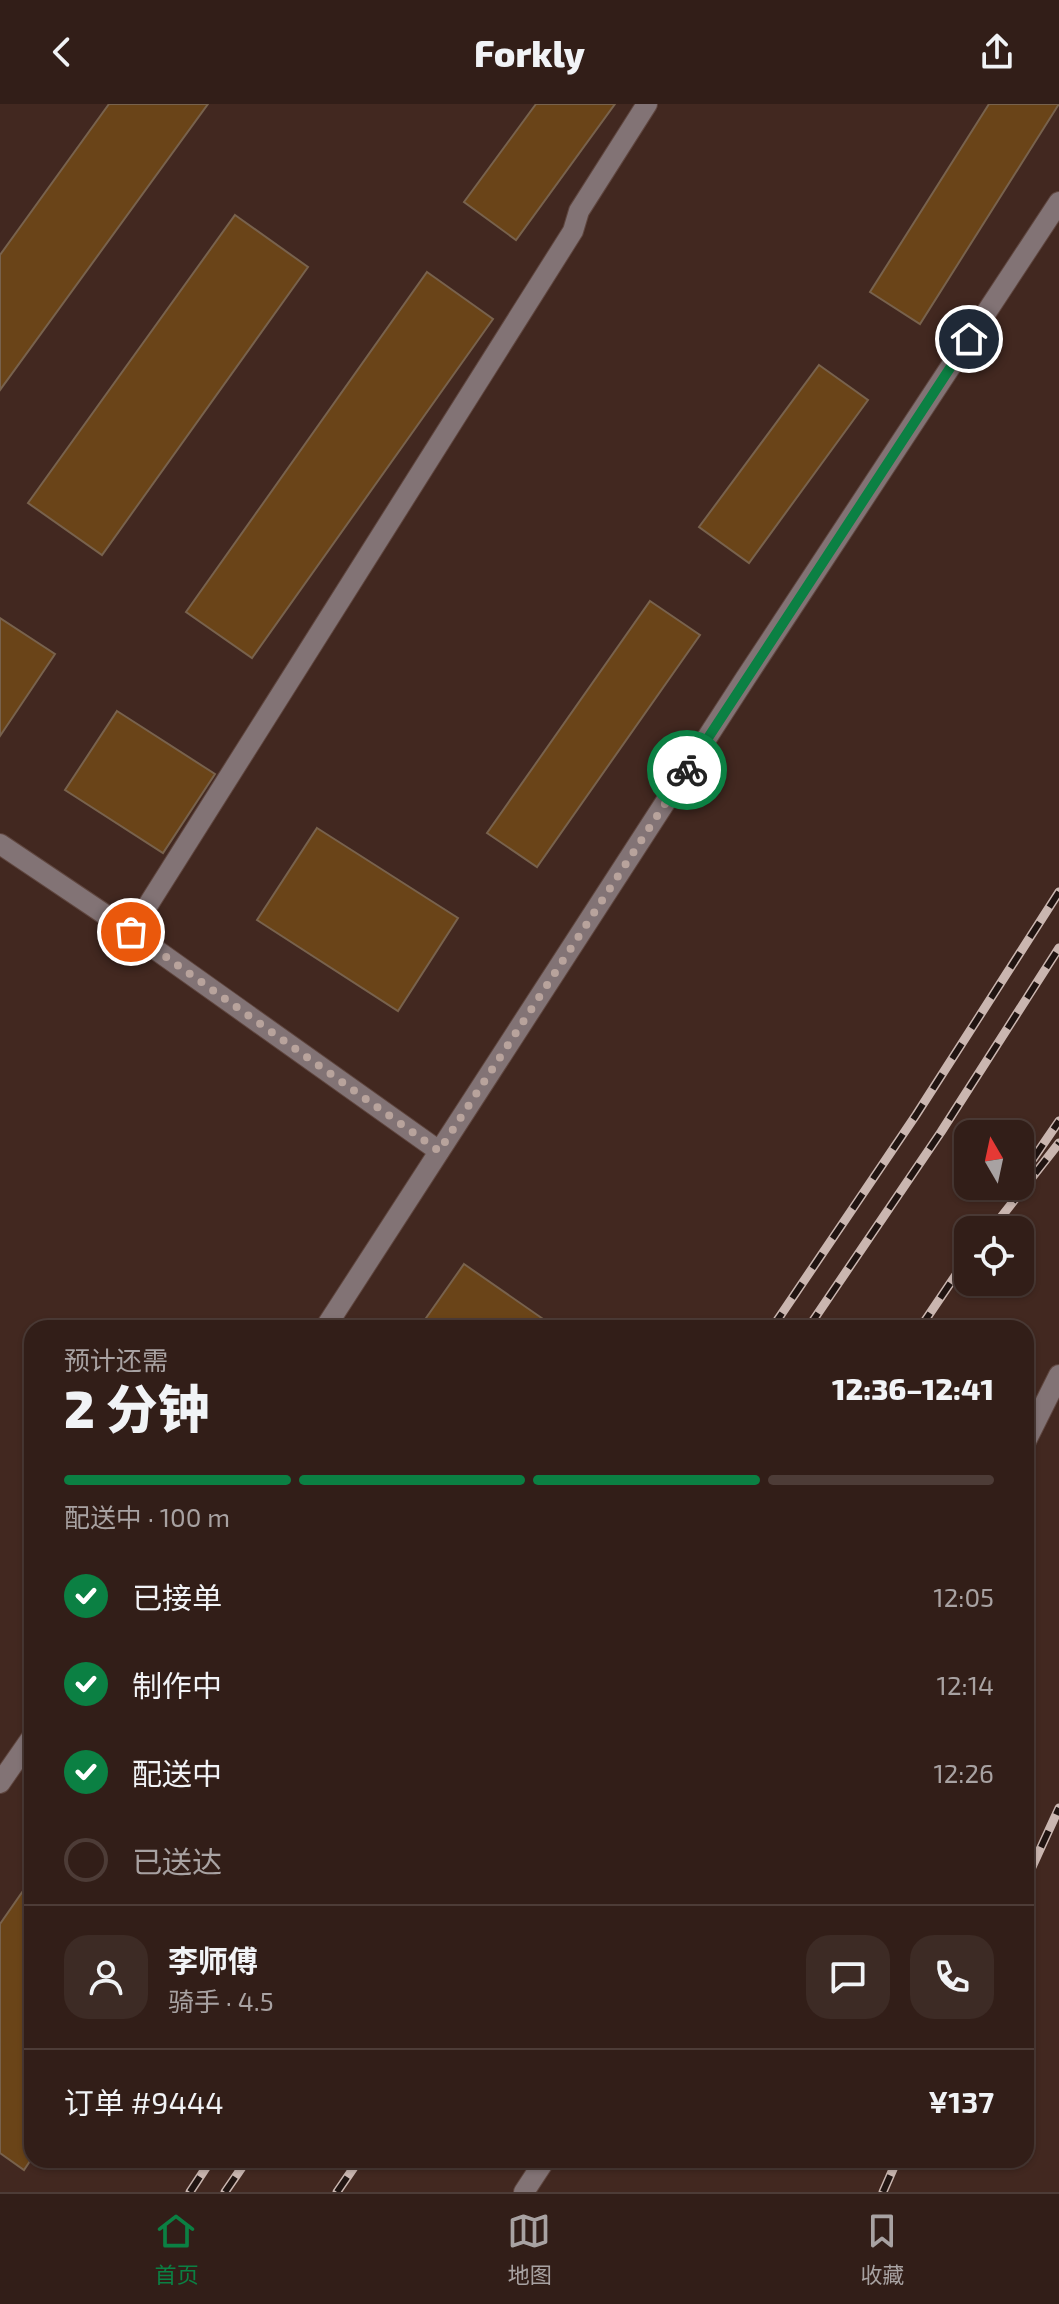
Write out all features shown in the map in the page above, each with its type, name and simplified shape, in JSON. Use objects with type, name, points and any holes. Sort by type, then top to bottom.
[{"type":"street","points":[[131,932],[573,231],[579,211],[647,104]]},
{"type":"street","points":[[330,1320],[1059,202]]},
{"type":"street","points":[[0,844],[131,932],[439,1151]]},
{"type":"street","points":[[1034,1425],[1059,1375]]},
{"type":"street","points":[[0,1783],[24,1748]]},
{"type":"street","points":[[524,2192],[540,2168]]},
{"type":"building","points":[[109,104],[208,104],[0,390],[0,255]]},
{"type":"building","points":[[536,104],[615,104],[516,240],[464,202]]},
{"type":"building","points":[[989,104],[1059,104],[920,324],[870,292]]},
{"type":"building","points":[[235,215],[308,267],[102,555],[28,503]]},
{"type":"building","points":[[427,272],[493,319],[252,658],[186,612]]},
{"type":"building","points":[[819,365],[868,400],[749,563],[699,527]]},
{"type":"building","points":[[650,601],[700,635],[537,867],[487,833]]},
{"type":"building","points":[[0,618],[55,654],[0,736]]},
{"type":"building","points":[[117,711],[215,774],[163,853],[65,790]]},
{"type":"building","points":[[317,828],[458,918],[398,1011],[257,920]]},
{"type":"building","points":[[464,1264],[544,1320],[425,1320]]},
{"type":"building","points":[[24,1890],[24,2170],[0,2153],[0,1924]]},
{"type":"railway","points":[[777,1320],[916,1115],[1059,892]]},
{"type":"railway","points":[[813,1320],[941,1132],[1059,948]]},
{"type":"railway","points":[[1034,1158],[1059,1121]]},
{"type":"railway","points":[[1002,1216],[1059,1143]]},
{"type":"railway","points":[[925,1320],[954,1278]]},
{"type":"railway","points":[[1034,1863],[1059,1808]]},
{"type":"railway","points":[[190,2192],[206,2168]]},
{"type":"railway","points":[[225,2192],[242,2168]]},
{"type":"railway","points":[[337,2192],[354,2168]]},
{"type":"railway","points":[[883,2192],[894,2168]]},
{"type":"way so far","points":[[131,932],[439,1151],[687,770]]},
{"type":"route","points":[[687,770],[969,339]]}]
